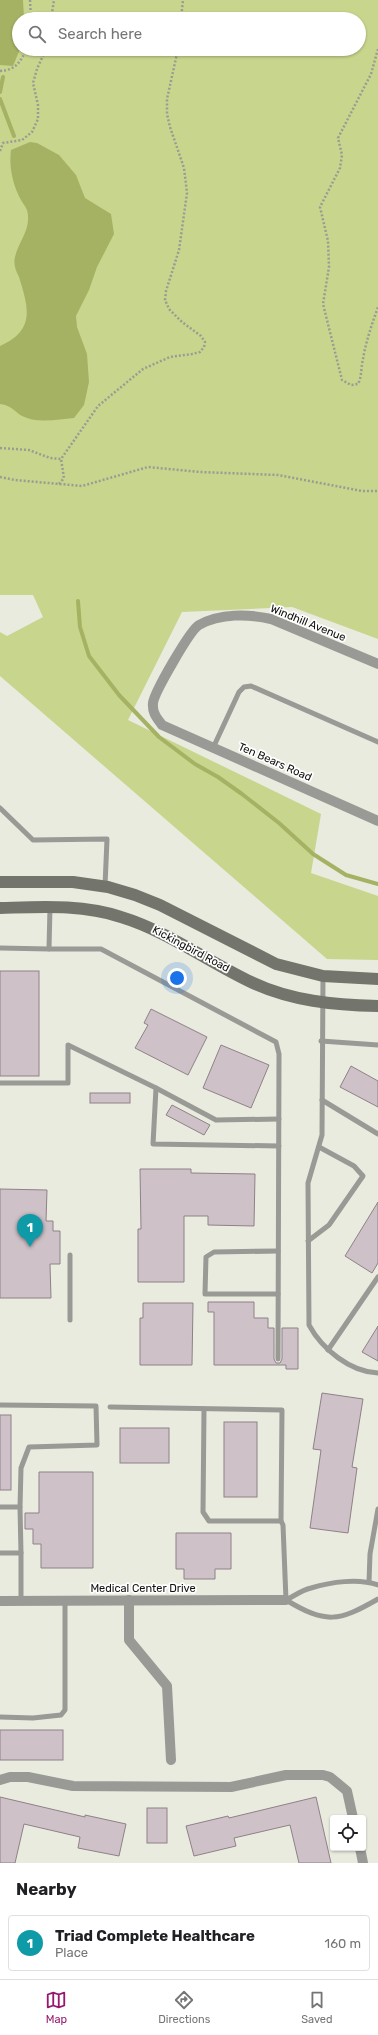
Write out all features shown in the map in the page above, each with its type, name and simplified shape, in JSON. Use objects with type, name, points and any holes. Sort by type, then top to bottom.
[{"type":"street","name":"Windhill Avenue","points":[[162,725],[154,715],[153,702],[186,639],[198,626],[218,618],[253,615],[271,619],[378,664]]},
{"type":"street","name":"Ten Bears Road","points":[[162,725],[378,821]]},
{"type":"street","points":[[0,882],[73,882],[105,886],[135,894],[160,905],[276,964],[323,976],[378,979]]},
{"type":"street","name":"Kickingbird Road","points":[[0,908],[50,907],[92,910],[121,917],[149,927],[252,982],[296,998],[322,1003],[378,1006]]},
{"type":"street","points":[[129,1600],[129,1640],[167,1686],[170,1760]]},
{"type":"street","name":"Medical Center Drive","points":[[0,1601],[286,1600]]},
{"type":"street","points":[[0,1780],[10,1777],[28,1777],[73,1786],[232,1787],[286,1775],[323,1775],[330,1777],[347,1791],[352,1815]]},
{"type":"street","points":[[361,1851],[363,1863]]},
{"type":"lane","points":[[213,748],[239,692],[244,687],[251,686],[378,742]]},
{"type":"lane","points":[[0,808],[33,840],[107,839],[105,886]]},
{"type":"lane","points":[[49,949],[50,907]]},
{"type":"lane","points":[[0,948],[101,948],[276,1042],[279,1054],[278,1359]]},
{"type":"lane","points":[[323,976],[321,1041],[322,1135],[308,1183],[309,1325],[316,1337],[328,1350],[351,1365],[378,1373]]},
{"type":"lane","points":[[321,1041],[378,1046]]},
{"type":"lane","points":[[0,1083],[68,1084],[68,1045],[156,1088],[216,1120],[279,1119]]},
{"type":"lane","points":[[156,1088],[153,1144],[279,1146]]},
{"type":"lane","points":[[322,1100],[378,1134]]},
{"type":"lane","points":[[308,1241],[330,1225],[362,1176],[354,1166],[319,1146]]},
{"type":"lane","points":[[278,1251],[214,1252],[206,1256],[206,1294],[278,1294]]},
{"type":"lane","points":[[70,1255],[70,1320]]},
{"type":"lane","points":[[328,1350],[378,1277]]},
{"type":"lane","points":[[0,1406],[96,1406],[97,1445],[29,1447],[21,1468],[21,1601]]},
{"type":"lane","points":[[110,1407],[282,1410],[281,1521],[284,1525],[286,1600]]},
{"type":"lane","points":[[204,1409],[203,1512],[206,1518],[209,1521],[281,1521]]},
{"type":"lane","points":[[0,1507],[20,1507]]},
{"type":"lane","points":[[369,1582],[370,1554],[378,1509]]},
{"type":"lane","points":[[0,1553],[20,1553]]},
{"type":"lane","points":[[286,1600],[310,1588],[342,1583],[369,1582],[378,1585]]},
{"type":"lane","points":[[286,1600],[308,1614],[334,1618],[352,1614],[378,1599]]},
{"type":"lane","points":[[0,1717],[61,1715],[65,1710],[65,1600]]},
{"type":"path","points":[[30,0],[31,12]]},
{"type":"path","points":[[52,12],[54,0]]},
{"type":"path","points":[[182,12],[183,0]]},
{"type":"path","points":[[378,49],[371,74],[338,138],[342,155],[340,168],[320,207],[328,241],[329,267],[323,304],[342,380],[351,385],[358,384],[361,378],[361,367],[365,346],[378,307]]},
{"type":"path","points":[[0,72],[10,71],[18,65],[23,56]]},
{"type":"path","points":[[0,151],[3,143],[22,140],[32,132],[38,119],[38,105],[33,83],[36,69],[42,56]]},
{"type":"path","points":[[59,484],[64,478],[62,459],[98,406],[143,369],[170,357],[200,352],[204,347],[205,342],[202,336],[182,322],[169,309],[165,300],[166,291],[179,250],[187,193],[184,168],[170,128],[167,114],[167,99],[176,56]]},
{"type":"path","points":[[0,448],[29,450],[50,458],[62,459]]},
{"type":"path","points":[[0,477],[15,480],[82,486],[148,467],[200,472],[278,475],[362,491],[378,491]]},
{"type":"shaded area","points":[[0,0],[378,0],[378,639],[292,607],[182,612],[128,720],[321,814],[311,873],[378,896],[378,960],[327,959],[0,676],[0,632],[7,636],[43,617],[33,595],[0,595]]},
{"type":"shaded area","points":[[0,0],[23,0],[24,12],[12,12],[12,56],[17,56],[13,66],[0,65]]},
{"type":"shaded area","points":[[30,142],[37,143],[59,155],[76,175],[85,198],[111,214],[114,234],[97,267],[89,290],[76,316],[77,327],[87,354],[89,382],[84,405],[74,418],[50,420],[32,419],[23,417],[8,406],[0,404],[0,346],[11,340],[19,333],[24,326],[27,309],[14,262],[28,223],[28,217],[27,210],[19,196],[13,178],[10,161],[11,150]]},
{"type":"building","points":[[0,971],[39,971],[39,1076],[0,1076]]},
{"type":"building","points":[[151,1009],[207,1037],[188,1075],[135,1048],[148,1025],[144,1023]]},
{"type":"building","points":[[221,1045],[269,1065],[251,1108],[203,1088]]},
{"type":"building","points":[[351,1066],[378,1081],[378,1107],[340,1087]]},
{"type":"building","points":[[90,1093],[130,1093],[130,1103],[90,1103]]},
{"type":"building","points":[[172,1105],[210,1125],[204,1135],[166,1115]]},
{"type":"building","points":[[140,1169],[191,1169],[191,1173],[255,1174],[254,1226],[208,1225],[208,1216],[184,1216],[184,1282],[138,1282],[138,1229],[141,1229]]},
{"type":"building","points":[[0,1189],[47,1190],[46,1221],[53,1221],[53,1231],[60,1231],[60,1264],[50,1264],[51,1298],[0,1298]]},
{"type":"building","points":[[378,1202],[378,1263],[372,1273],[345,1256]]},
{"type":"building","points":[[208,1302],[254,1302],[254,1318],[268,1318],[268,1328],[274,1328],[274,1359],[276,1363],[280,1363],[282,1359],[282,1328],[298,1328],[298,1369],[286,1369],[286,1365],[214,1365],[214,1312],[208,1312]]},
{"type":"building","points":[[143,1303],[193,1303],[192,1365],[140,1365],[140,1318],[143,1318]]},
{"type":"building","points":[[378,1326],[378,1361],[362,1352]]},
{"type":"building","points":[[322,1393],[363,1399],[352,1467],[357,1468],[348,1533],[310,1528],[321,1450],[313,1449]]},
{"type":"building","points":[[0,1415],[11,1415],[11,1490],[0,1490]]},
{"type":"building","points":[[224,1422],[257,1422],[257,1497],[224,1497]]},
{"type":"building","points":[[120,1428],[169,1428],[169,1463],[120,1463]]},
{"type":"building","points":[[39,1472],[93,1472],[93,1568],[41,1568],[41,1544],[33,1544],[33,1529],[25,1529],[25,1513],[39,1513]]},
{"type":"building","points":[[176,1533],[231,1533],[231,1569],[215,1569],[215,1579],[184,1579],[184,1569],[176,1569]]},
{"type":"building","points":[[0,1730],[63,1730],[63,1760],[0,1760]]},
{"type":"building","points":[[0,1797],[85,1817],[85,1815],[126,1824],[119,1856],[78,1848],[80,1837],[24,1824],[15,1863],[0,1863]]},
{"type":"building","points":[[316,1797],[331,1863],[299,1863],[290,1825],[234,1838],[236,1846],[194,1856],[186,1826],[228,1816],[229,1818]]},
{"type":"building","points":[[147,1808],[167,1808],[167,1843],[147,1843]]},
{"type":"waterway","points":[[0,92],[3,77]]},
{"type":"waterway","points":[[0,99],[14,136]]},
{"type":"waterway","points":[[78,601],[80,627],[89,656],[119,695],[159,737],[195,764],[218,777],[242,794],[279,823],[313,854],[346,875],[378,884]]},
{"type":"place","name":"Triad Complete Healthcare","points":[[30,1247]]}]
